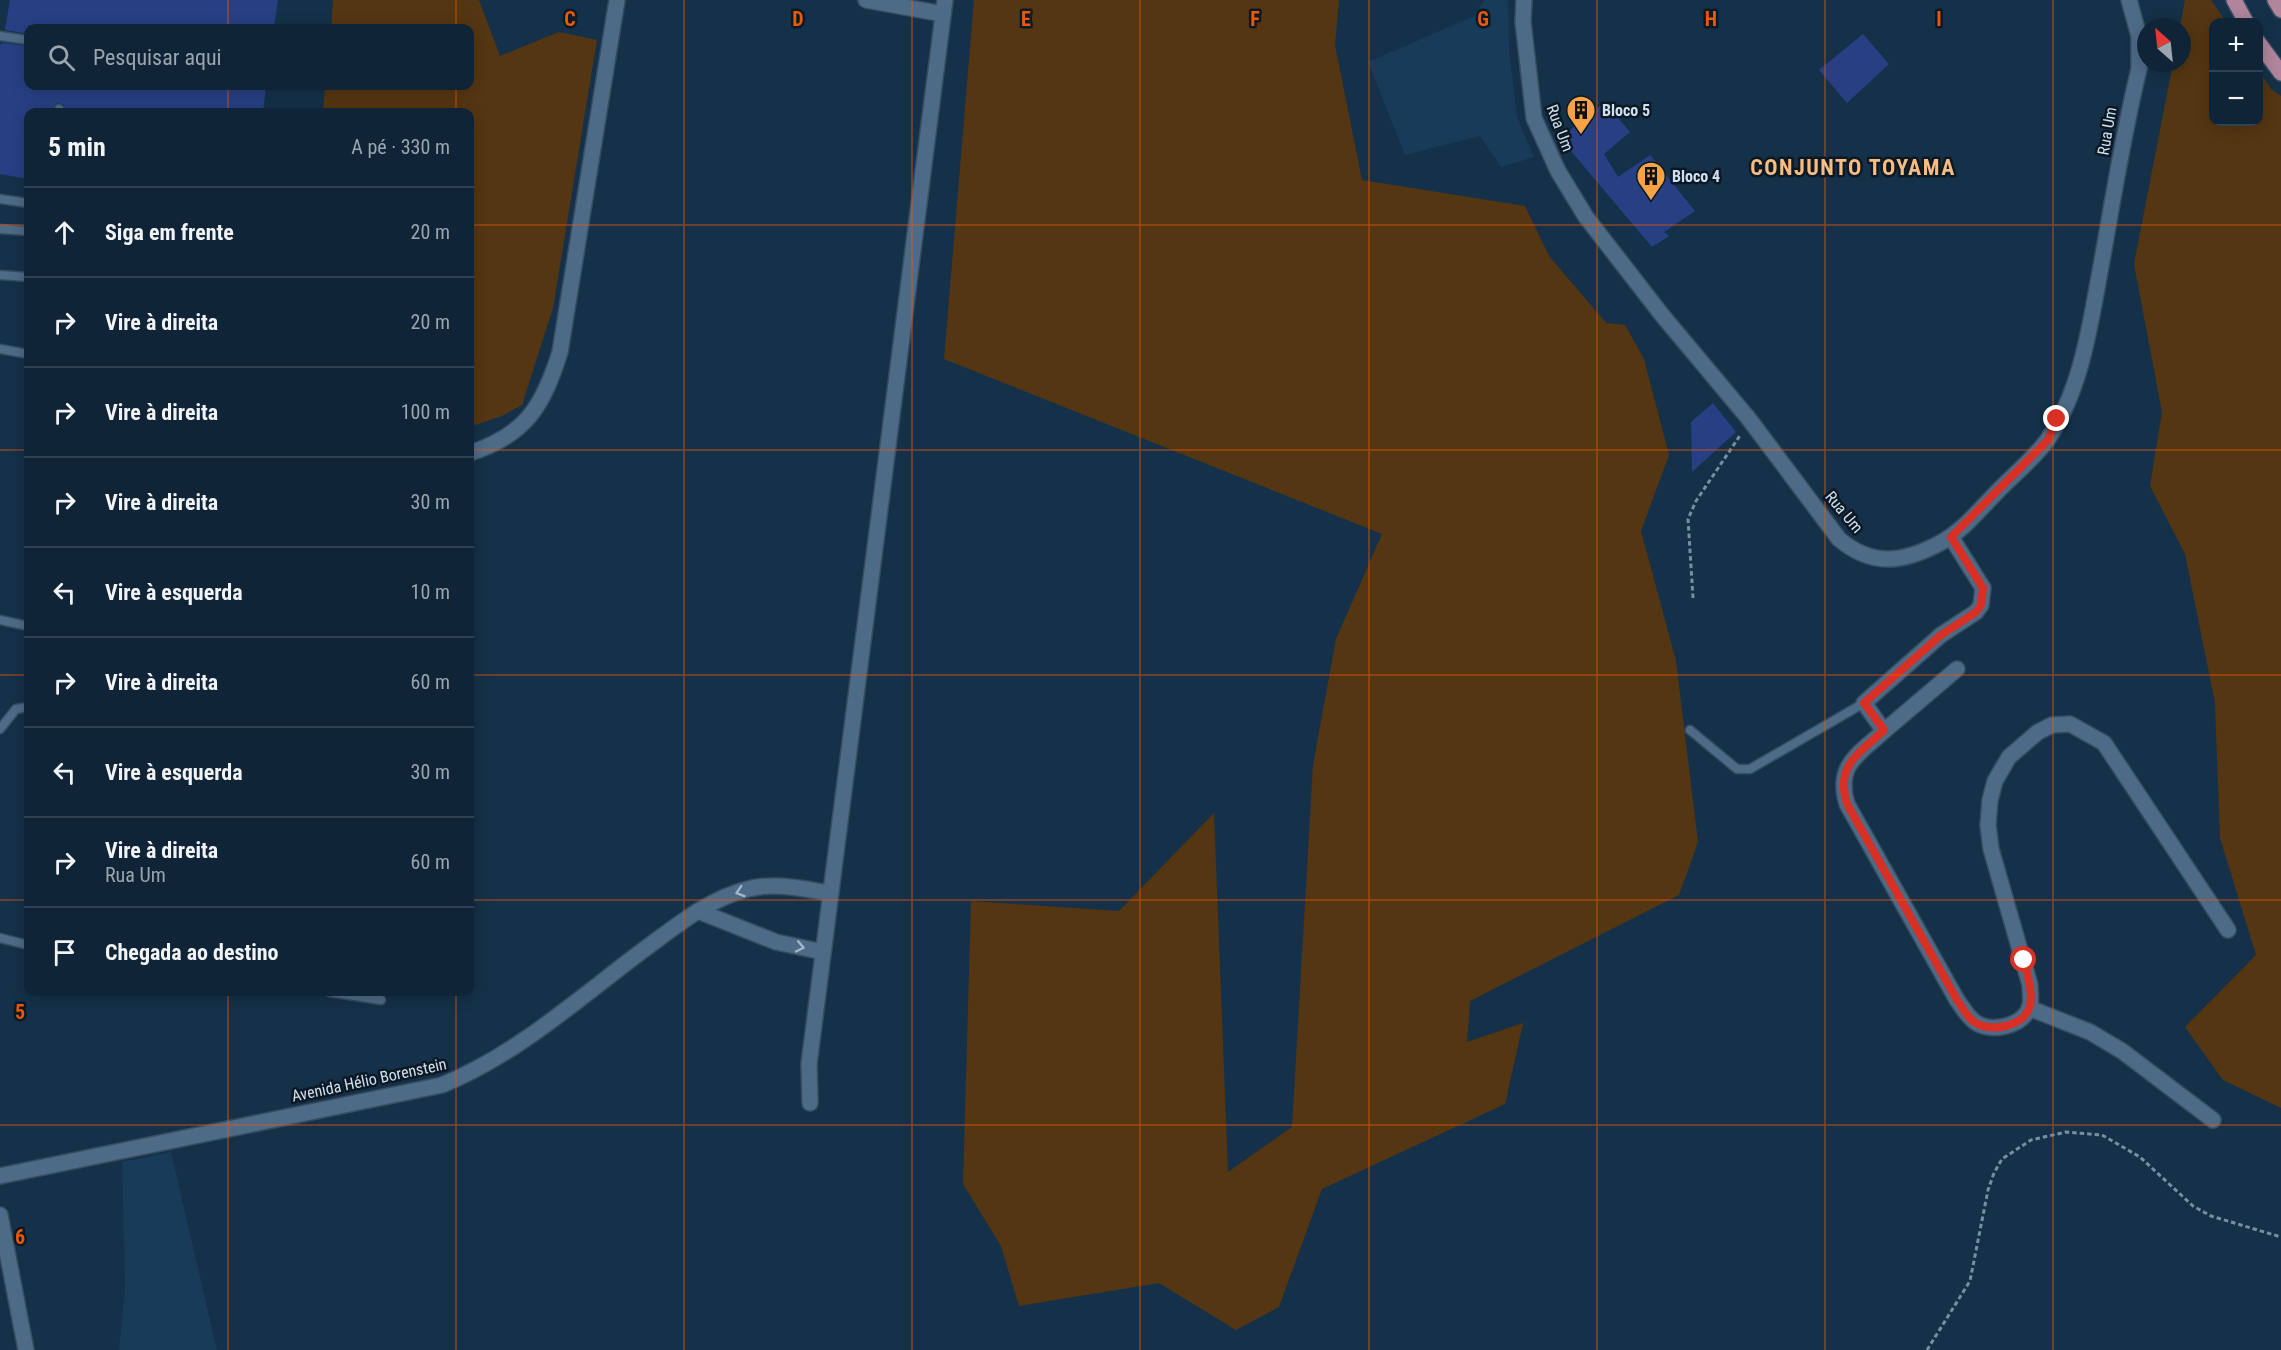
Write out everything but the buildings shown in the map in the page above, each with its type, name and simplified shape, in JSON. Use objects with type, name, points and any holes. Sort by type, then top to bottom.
[{"type":"main road","points":[[2234,0],[2244,18]]},
{"type":"main road","points":[[2275,0],[2281,10]]},
{"type":"main road","points":[[2263,48],[2281,73]]},
{"type":"street","points":[[474,451],[502,440],[521,428],[552,378],[561,352],[617,0]]},
{"type":"street","points":[[810,1103],[809,1064],[944,7],[866,0]]},
{"type":"street","name":"Rua Um","points":[[1524,0],[1523,22],[1534,118],[1558,171],[1586,218],[1749,419],[1839,539],[1856,553],[1892,559],[1911,556],[1951,537],[2048,440],[2070,398],[2080,369],[2139,69],[2139,36],[2129,0]]},
{"type":"street","points":[[1884,730],[1864,703],[1941,635],[1976,612],[1981,605],[1983,588],[1951,537]]},
{"type":"street","points":[[1957,669],[1884,730],[1847,766],[1842,789],[1847,804],[1957,1000],[1974,1021],[1984,1026],[2003,1027],[2023,1016],[2029,1008],[2030,985],[1991,849],[1988,825],[1995,781],[2009,757],[2038,732],[2052,725],[2070,724],[2104,743],[2228,930]]},
{"type":"street","name":"Avenida Hélio Borenstein","points":[[0,1176],[442,1085],[478,1071],[698,911],[727,896],[762,886],[830,893]]},
{"type":"street","points":[[698,911],[776,942],[823,952]]},
{"type":"street","points":[[2029,1008],[2090,1032],[2122,1051],[2213,1120]]},
{"type":"street","points":[[0,1215],[26,1350]]},
{"type":"lane","points":[[0,36],[24,39]]},
{"type":"lane","points":[[0,199],[24,202]]},
{"type":"lane","points":[[0,229],[24,231]]},
{"type":"lane","points":[[0,275],[24,277]]},
{"type":"lane","points":[[0,349],[24,353]]},
{"type":"lane","points":[[0,620],[24,625]]},
{"type":"lane","points":[[1690,730],[1737,769],[1750,769],[1864,703]]},
{"type":"lane","points":[[0,729],[16,709],[24,708]]},
{"type":"lane","points":[[0,938],[24,944]]},
{"type":"lane","points":[[359,996],[381,999]]},
{"type":"path","points":[[1693,598],[1688,519],[1696,501],[1733,448],[1749,419]]},
{"type":"path","points":[[1927,1350],[1970,1281],[1988,1190],[1994,1173],[2002,1159],[2031,1140],[2066,1132],[2102,1136],[2140,1157],[2193,1206],[2211,1216],[2281,1237]]},
{"type":"shaded area","points":[[333,0],[479,0],[500,56],[559,32],[597,40],[553,308],[522,405],[502,416],[474,425],[474,108],[323,108],[325,90],[474,90],[474,24],[331,24]]},
{"type":"shaded area","points":[[974,0],[1339,0],[1335,45],[1362,180],[1525,206],[1549,256],[1606,323],[1625,325],[1644,359],[1669,455],[1641,531],[1676,661],[1698,842],[1679,895],[1470,1001],[1467,1042],[1523,1023],[1505,1104],[1322,1189],[1279,1307],[1236,1330],[1159,1283],[1019,1306],[1001,1246],[963,1184],[971,901],[1119,911],[1214,813],[1228,1172],[1292,1127],[1313,765],[1336,639],[1382,534],[944,359]]},
{"type":"shaded area","points":[[1484,0],[1508,0],[1509,50],[1517,117],[1534,157],[1501,167],[1480,136],[1405,155],[1368,62],[1474,16]]},
{"type":"shaded area","points":[[2185,0],[2211,0],[2223,18],[2209,18],[2209,126],[2263,126],[2263,77],[2271,89],[2281,96],[2281,1108],[2223,1080],[2185,1027],[2256,955],[2220,838],[2215,703],[2185,554],[2150,486],[2162,412],[2134,264],[2171,72],[2191,72],[2191,18],[2182,18]]},
{"type":"shaded area","points":[[171,1152],[217,1350],[119,1350],[125,1288],[122,1162]]},
{"type":"place","name":"Bloco 5","points":[[1581,136]]},
{"type":"place","name":"Bloco 4","points":[[1651,202]]},
{"type":"district","name":"CONJUNTO TOYAMA","points":[[1853,167]]},
{"type":"route","points":[[2024,960],[2030,985],[2030,997],[2029,1008],[2023,1016],[2003,1027],[1993,1028],[1974,1021],[1957,1000],[1847,804],[1842,789],[1847,766],[1884,730],[1864,703],[1941,635],[1976,612],[1981,605],[1983,588],[1951,537],[2048,440],[2057,419]]}]
